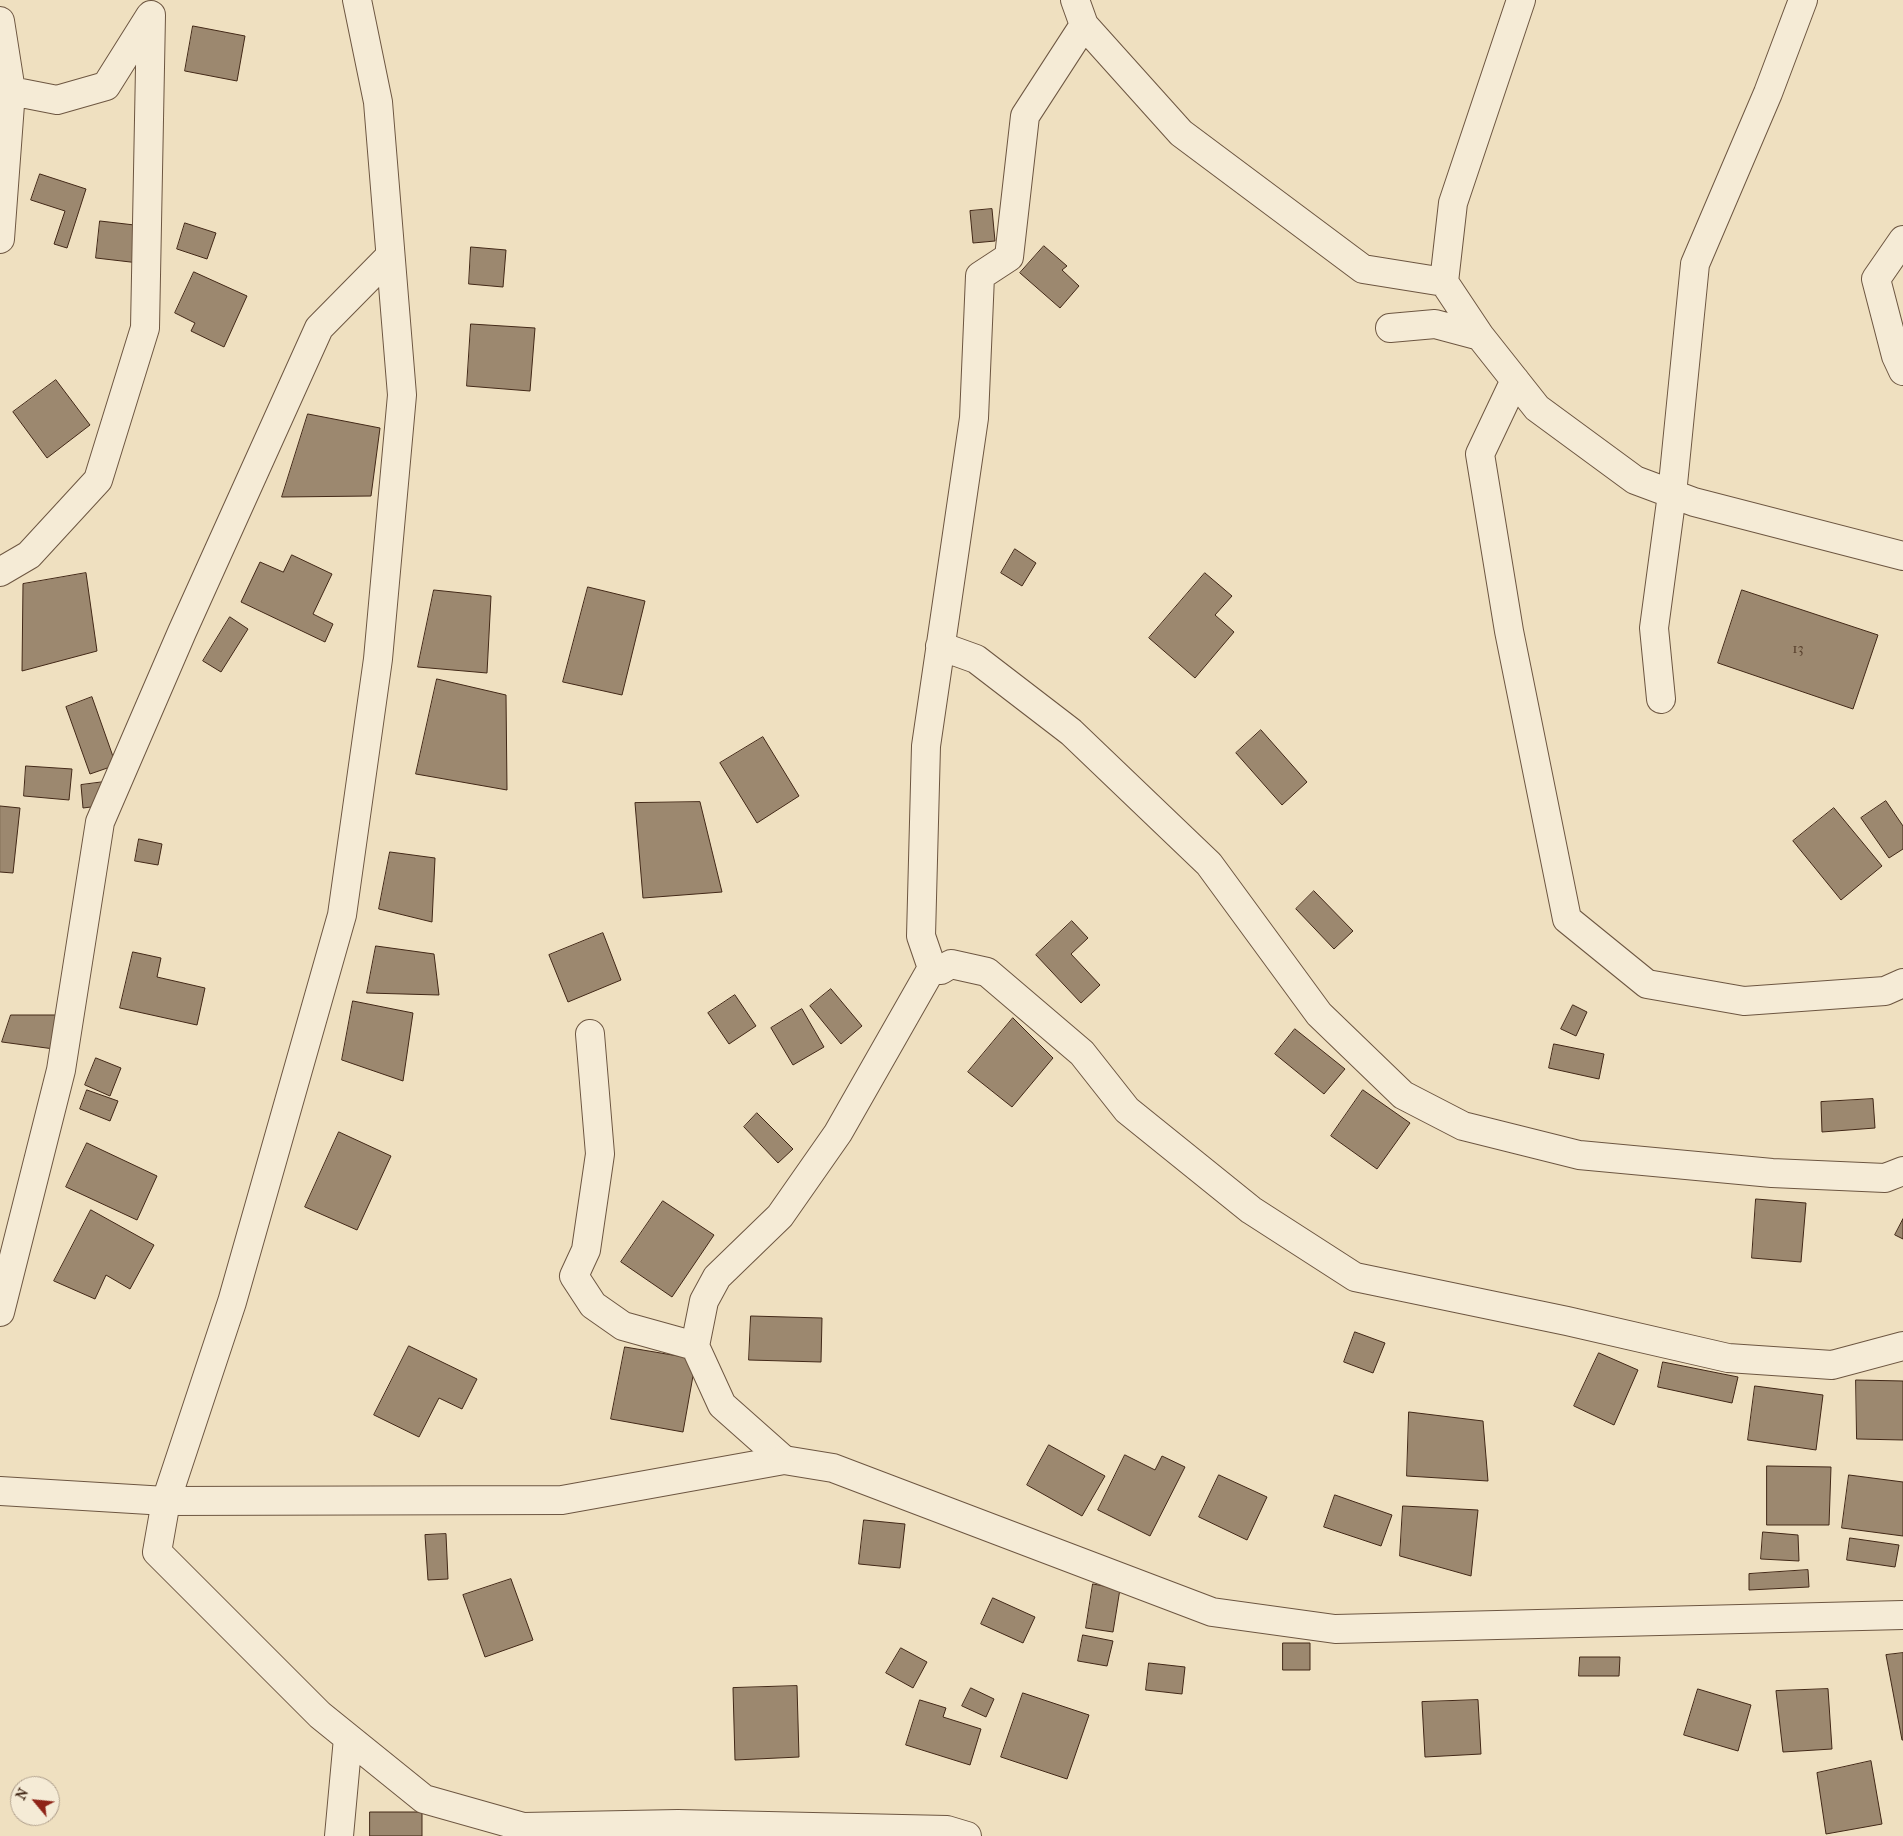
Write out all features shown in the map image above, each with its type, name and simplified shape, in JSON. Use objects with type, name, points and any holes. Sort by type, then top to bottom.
[{"type":"street","points":[[357,0],[378,102],[389,257],[402,396],[378,659],[342,915],[232,1302],[166,1501],[157,1552],[320,1715],[424,1799],[523,1827],[591,1831],[678,1824],[947,1830],[968,1836]]},
{"type":"street","points":[[1521,0],[1453,203],[1444,282],[1480,336],[1537,408],[1635,480],[1694,502],[1903,556]]},
{"type":"street","points":[[1661,699],[1654,628],[1672,494],[1695,264],[1768,93],[1803,0]]},
{"type":"street","points":[[11,90],[57,100],[106,86],[152,7]]},
{"type":"street","points":[[0,572],[30,555],[98,480],[144,328],[152,7]]},
{"type":"street","points":[[784,1460],[722,1405],[695,1346],[704,1301],[717,1277],[780,1216],[838,1133],[932,968],[921,936],[926,746],[974,418],[980,276],[1009,257],[1025,116],[1079,12],[1181,133],[1363,269],[1444,282]]},
{"type":"street","points":[[0,21],[11,90],[0,239]]},
{"type":"street","points":[[1903,240],[1876,279],[1896,356],[1903,371]]},
{"type":"street","points":[[0,1312],[61,1070],[100,822],[182,632],[319,328],[389,257]]},
{"type":"street","points":[[1390,328],[1435,324],[1480,336]]},
{"type":"street","points":[[1515,380],[1480,454],[1509,631],[1567,919],[1647,984],[1744,1001],[1885,991],[1903,983]]},
{"type":"street","points":[[940,646],[976,659],[1071,732],[1209,864],[1319,1014],[1403,1095],[1463,1126],[1579,1154],[1772,1174],[1885,1178],[1903,1171]]},
{"type":"street","points":[[932,968],[941,970],[951,964],[987,972],[1082,1053],[1127,1110],[1251,1210],[1355,1277],[1567,1321],[1728,1358],[1832,1365],[1903,1346]]},
{"type":"street","points":[[590,1034],[600,1154],[586,1250],[574,1276],[593,1305],[623,1326],[695,1346]]},
{"type":"street","points":[[0,1491],[166,1501],[562,1500],[784,1460],[833,1468],[1212,1612],[1334,1629],[1903,1615]]},
{"type":"street","points":[[338,1836],[348,1738]]},
{"type":"building","points":[[193,26],[245,36],[237,81],[185,71]]},
{"type":"building","points":[[40,174],[86,189],[67,248],[54,244],[65,211],[31,200]]},
{"type":"building","points":[[992,209],[995,241],[973,243],[970,211]]},
{"type":"building","points":[[100,221],[143,226],[139,263],[96,258]]},
{"type":"building","points":[[185,223],[216,233],[207,259],[177,249]]},
{"type":"building","points":[[1044,246],[1067,266],[1062,270],[1079,286],[1060,308],[1020,273]]},
{"type":"building","points":[[471,247],[506,250],[503,287],[469,284]]},
{"type":"building","points":[[194,272],[247,296],[224,347],[191,331],[195,323],[175,313]]},
{"type":"building","points":[[471,324],[535,328],[530,391],[467,386]]},
{"type":"building","points":[[56,380],[90,425],[47,458],[13,412]]},
{"type":"building","points":[[308,414],[380,428],[371,496],[282,497]]},
{"type":"building","points":[[1015,549],[1036,563],[1022,586],[1001,573]]},
{"type":"building","points":[[292,555],[332,574],[313,614],[333,624],[325,642],[241,602],[260,562],[283,572]]},
{"type":"building","points":[[86,573],[97,651],[22,671],[23,584]]},
{"type":"building","points":[[1205,573],[1232,596],[1215,615],[1234,632],[1195,678],[1149,638]]},
{"type":"building","points":[[588,587],[645,601],[622,695],[563,682]]},
{"type":"building","points":[[434,590],[491,596],[487,673],[418,667]]},
{"type":"building","points":[[1742,590],[1878,635],[1853,709],[1718,663]]},
{"type":"building","points":[[230,617],[248,629],[221,672],[203,661]]},
{"type":"building","points":[[437,679],[506,695],[507,790],[416,774]]},
{"type":"building","points":[[92,697],[116,765],[90,774],[66,707]]},
{"type":"building","points":[[1261,730],[1307,782],[1282,805],[1236,753]]},
{"type":"building","points":[[763,737],[799,796],[757,823],[720,763]]},
{"type":"building","points":[[26,766],[72,769],[69,800],[24,796]]},
{"type":"building","points":[[104,782],[107,805],[83,808],[81,785]]},
{"type":"building","points":[[1886,801],[1903,826],[1903,849],[1889,858],[1861,818]]},
{"type":"building","points":[[700,802],[722,892],[643,898],[635,803]]},
{"type":"building","points":[[0,806],[20,808],[13,873],[0,872]]},
{"type":"building","points":[[1834,808],[1882,866],[1841,900],[1793,841]]},
{"type":"building","points":[[139,839],[162,844],[158,865],[135,861]]},
{"type":"building","points":[[390,852],[435,858],[432,922],[379,909]]},
{"type":"building","points":[[1314,891],[1353,931],[1334,949],[1296,909]]},
{"type":"building","points":[[1072,921],[1088,938],[1071,954],[1100,985],[1081,1003],[1036,955]]},
{"type":"building","points":[[603,933],[621,980],[568,1002],[549,955]]},
{"type":"building","points":[[376,946],[434,954],[439,995],[367,993]]},
{"type":"building","points":[[133,952],[161,958],[157,977],[205,988],[197,1025],[120,1008]]},
{"type":"building","points":[[831,989],[862,1026],[841,1044],[810,1006]]},
{"type":"building","points":[[735,995],[756,1026],[729,1044],[708,1013]]},
{"type":"building","points":[[353,1001],[413,1013],[403,1081],[342,1060]]},
{"type":"building","points":[[1573,1005],[1587,1012],[1576,1036],[1561,1029]]},
{"type":"building","points":[[802,1009],[824,1047],[793,1065],[771,1028]]},
{"type":"building","points":[[11,1015],[60,1015],[54,1049],[2,1042]]},
{"type":"building","points":[[1013,1018],[1053,1058],[1012,1107],[968,1072]]},
{"type":"building","points":[[1295,1029],[1345,1069],[1324,1094],[1275,1054]]},
{"type":"building","points":[[1554,1044],[1604,1054],[1599,1079],[1549,1068]]},
{"type":"building","points":[[96,1058],[121,1068],[110,1096],[85,1085]]},
{"type":"building","points":[[87,1090],[118,1101],[110,1121],[80,1109]]},
{"type":"building","points":[[1363,1090],[1410,1123],[1377,1169],[1331,1136]]},
{"type":"building","points":[[1873,1099],[1875,1128],[1822,1132],[1821,1102]]},
{"type":"building","points":[[757,1113],[793,1149],[778,1163],[744,1127]]},
{"type":"building","points":[[339,1132],[391,1156],[357,1230],[305,1207]]},
{"type":"building","points":[[87,1143],[157,1176],[137,1220],[66,1187]]},
{"type":"building","points":[[1756,1199],[1806,1203],[1801,1262],[1752,1258]]},
{"type":"building","points":[[663,1201],[714,1235],[672,1297],[621,1262]]},
{"type":"building","points":[[91,1210],[154,1245],[130,1289],[106,1275],[95,1299],[54,1281]]},
{"type":"building","points":[[1903,1219],[1903,1239],[1895,1235]]},
{"type":"building","points":[[751,1316],[822,1318],[821,1362],[749,1360]]},
{"type":"building","points":[[1355,1332],[1385,1343],[1373,1373],[1344,1362]]},
{"type":"building","points":[[409,1346],[477,1379],[462,1409],[439,1398],[419,1437],[374,1415]]},
{"type":"building","points":[[625,1347],[696,1359],[683,1432],[611,1419]]},
{"type":"building","points":[[1599,1353],[1638,1370],[1614,1425],[1574,1406]]},
{"type":"building","points":[[1663,1362],[1738,1377],[1732,1403],[1658,1387]]},
{"type":"building","points":[[1856,1380],[1903,1381],[1903,1440],[1857,1439]]},
{"type":"building","points":[[1755,1386],[1823,1395],[1816,1450],[1748,1440]]},
{"type":"building","points":[[1409,1412],[1483,1421],[1488,1481],[1407,1476]]},
{"type":"building","points":[[1049,1445],[1105,1476],[1082,1516],[1027,1485]]},
{"type":"building","points":[[1125,1455],[1155,1470],[1162,1456],[1185,1467],[1150,1536],[1098,1510]]},
{"type":"building","points":[[1767,1466],[1831,1467],[1829,1525],[1767,1525]]},
{"type":"building","points":[[1219,1475],[1267,1497],[1247,1540],[1199,1517]]},
{"type":"building","points":[[1849,1475],[1903,1482],[1903,1536],[1842,1528]]},
{"type":"building","points":[[1335,1495],[1392,1515],[1381,1546],[1324,1527]]},
{"type":"building","points":[[1403,1506],[1478,1510],[1471,1576],[1400,1556]]},
{"type":"building","points":[[864,1520],[905,1524],[900,1568],[859,1564]]},
{"type":"building","points":[[1763,1532],[1798,1535],[1799,1561],[1761,1559]]},
{"type":"building","points":[[446,1534],[448,1579],[428,1580],[425,1535]]},
{"type":"building","points":[[1850,1538],[1899,1545],[1895,1567],[1847,1560]]},
{"type":"building","points":[[1808,1570],[1809,1587],[1749,1590],[1749,1574]]},
{"type":"building","points":[[511,1579],[533,1640],[485,1657],[463,1595]]},
{"type":"building","points":[[1093,1584],[1120,1589],[1113,1632],[1086,1628]]},
{"type":"building","points":[[993,1598],[1035,1617],[1023,1643],[981,1624]]},
{"type":"building","points":[[1083,1635],[1113,1641],[1107,1666],[1078,1661]]},
{"type":"building","points":[[1283,1643],[1310,1643],[1310,1670],[1283,1670]]},
{"type":"building","points":[[901,1648],[927,1662],[913,1688],[886,1673]]},
{"type":"building","points":[[1903,1653],[1903,1740],[1902,1740],[1886,1655]]},
{"type":"building","points":[[1580,1657],[1620,1657],[1619,1676],[1579,1676]]},
{"type":"building","points":[[1149,1663],[1185,1667],[1182,1694],[1146,1690]]},
{"type":"building","points":[[797,1686],[799,1757],[735,1760],[733,1688]]},
{"type":"building","points":[[971,1688],[994,1699],[986,1717],[962,1706]]},
{"type":"building","points":[[1698,1689],[1751,1705],[1738,1751],[1684,1735]]},
{"type":"building","points":[[1828,1689],[1832,1749],[1783,1752],[1776,1691]]},
{"type":"building","points":[[1023,1693],[1089,1715],[1067,1779],[1001,1757]]},
{"type":"building","points":[[920,1700],[946,1708],[943,1717],[981,1729],[970,1765],[906,1745]]},
{"type":"building","points":[[1478,1700],[1481,1754],[1425,1757],[1422,1702]]},
{"type":"building","points":[[1871,1761],[1882,1824],[1826,1834],[1817,1773]]},
{"type":"building","points":[[370,1812],[422,1812],[422,1836],[370,1836]]}]
